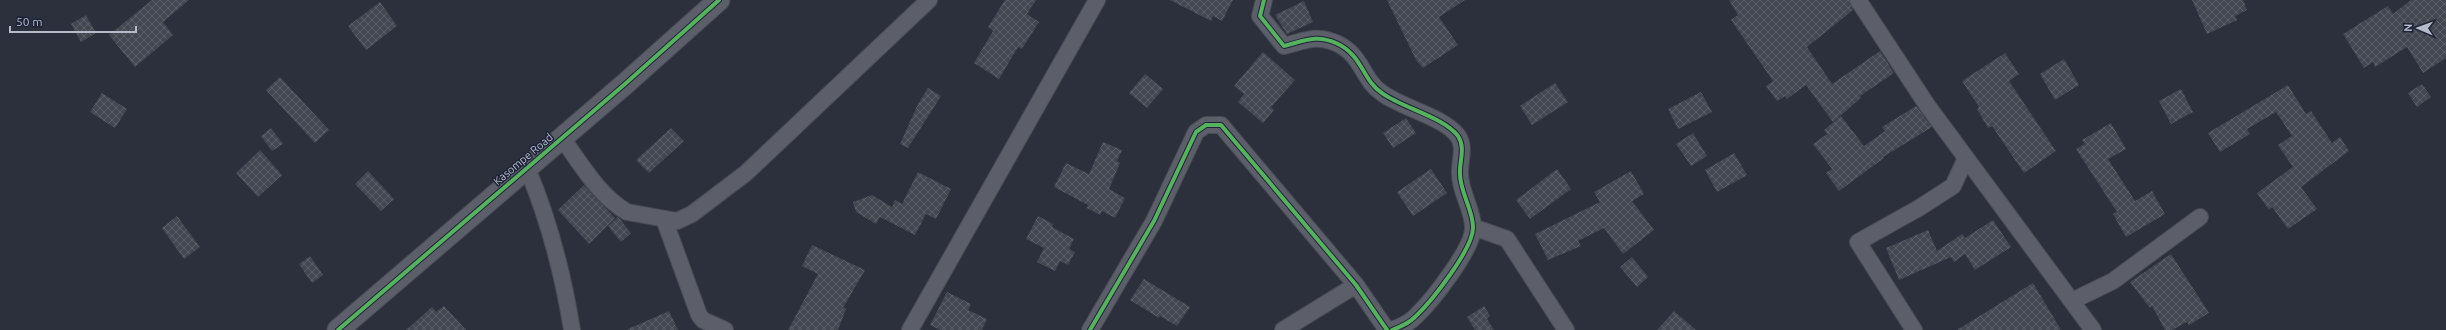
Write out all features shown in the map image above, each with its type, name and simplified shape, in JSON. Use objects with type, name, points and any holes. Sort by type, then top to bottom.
[{"type":"street","name":"Kasompe Road","points":[[338,330],[562,138],[719,0]]},
{"type":"street","points":[[562,138],[600,190],[622,209],[677,221],[692,214],[746,173],[928,0]]},
{"type":"street","points":[[910,330],[1098,0]]},
{"type":"street","points":[[1264,0],[1260,16],[1284,46],[1316,37],[1336,43],[1352,52],[1380,92],[1397,104],[1444,125],[1458,136],[1462,152],[1460,175],[1473,227],[1470,245],[1461,260],[1415,317],[1403,326],[1392,330]]},
{"type":"street","points":[[1858,0],[1927,105],[2093,330]]},
{"type":"street","points":[[1090,330],[1154,220],[1196,132],[1206,125],[1220,125],[1356,285],[1387,330]]},
{"type":"street","points":[[1914,330],[1858,242],[1919,208],[1953,186],[1966,158]]},
{"type":"street","points":[[526,168],[547,220],[565,285],[572,330]]},
{"type":"street","points":[[2072,301],[2112,281],[2200,217]]},
{"type":"street","points":[[664,219],[699,315],[703,320],[725,330]]},
{"type":"street","points":[[1473,227],[1507,239],[1566,330]]},
{"type":"street","points":[[1283,330],[1356,285]]},
{"type":"building","points":[[152,0],[189,0],[163,22],[173,35],[135,67],[109,35]]},
{"type":"building","points":[[1005,0],[1036,0],[1027,14],[1039,22],[1022,49],[1018,47],[999,79],[974,63],[993,31],[988,27]]},
{"type":"building","points":[[1170,0],[1233,0],[1222,21],[1213,16],[1211,21]]},
{"type":"building","points":[[1387,0],[1465,0],[1439,17],[1458,45],[1423,68],[1416,60]]},
{"type":"building","points":[[1729,0],[1849,0],[1853,10],[1807,47],[1832,84],[1880,51],[1894,73],[1860,96],[1861,98],[1833,122],[1806,85],[1787,99],[1785,96],[1777,101],[1766,86],[1773,81],[1731,20],[1738,15]]},
{"type":"building","points":[[2192,0],[2243,0],[2247,10],[2235,16],[2237,20],[2207,34]]},
{"type":"building","points":[[2411,0],[2446,0],[2446,58],[2423,73],[2407,47],[2375,67],[2373,62],[2364,68],[2343,34],[2388,6],[2393,14]]},
{"type":"building","points":[[1304,1],[1313,22],[1287,34],[1275,15]]},
{"type":"building","points":[[380,2],[397,26],[366,50],[348,26]]},
{"type":"building","points":[[86,15],[96,33],[81,42],[71,24]]},
{"type":"building","points":[[1263,52],[1295,80],[1271,107],[1274,110],[1263,123],[1238,102],[1244,94],[1234,86]]},
{"type":"building","points":[[2005,53],[2019,74],[2009,81],[2056,151],[2024,173],[1992,126],[1988,128],[1977,109],[1979,107],[1962,81]]},
{"type":"building","points":[[2064,59],[2079,85],[2055,100],[2040,74]]},
{"type":"building","points":[[1145,74],[1163,89],[1147,108],[1129,93]]},
{"type":"building","points":[[280,77],[329,130],[315,143],[266,90]]},
{"type":"building","points":[[1555,83],[1568,102],[1532,125],[1520,106]]},
{"type":"building","points":[[2422,84],[2431,97],[2417,107],[2408,93]]},
{"type":"building","points":[[2288,85],[2306,114],[2311,111],[2332,143],[2340,137],[2349,151],[2301,187],[2317,209],[2288,229],[2272,207],[2269,210],[2257,193],[2293,167],[2278,145],[2292,136],[2276,112],[2247,129],[2250,134],[2220,152],[2208,133]]},
{"type":"building","points":[[928,88],[941,96],[908,148],[900,144],[918,104]]},
{"type":"building","points":[[2181,89],[2193,112],[2171,124],[2159,101]]},
{"type":"building","points":[[1701,92],[1712,112],[1678,129],[1668,109]]},
{"type":"building","points":[[102,93],[127,109],[115,128],[90,112]]},
{"type":"building","points":[[1916,106],[1932,127],[1883,157],[1884,158],[1839,191],[1826,173],[1832,169],[1813,144],[1827,134],[1824,130],[1841,116],[1864,146],[1885,131],[1882,127]]},
{"type":"building","points":[[1406,118],[1416,133],[1393,148],[1383,133]]},
{"type":"building","points":[[2111,123],[2126,149],[2108,159],[2135,201],[2152,191],[2165,214],[2126,237],[2113,214],[2117,212],[2076,149],[2085,144],[2082,140]]},
{"type":"building","points":[[271,128],[283,144],[272,151],[261,136]]},
{"type":"building","points":[[671,128],[684,141],[649,173],[636,160]]},
{"type":"building","points":[[1693,133],[1707,156],[1691,166],[1676,144]]},
{"type":"building","points":[[1103,142],[1122,150],[1117,161],[1120,163],[1109,189],[1125,198],[1115,218],[1102,211],[1100,215],[1087,208],[1088,205],[1054,187],[1066,163],[1089,174]]},
{"type":"building","points":[[260,150],[282,175],[258,197],[236,173]]},
{"type":"building","points":[[1734,153],[1747,175],[1717,192],[1705,170]]},
{"type":"building","points":[[1431,169],[1447,193],[1413,216],[1397,192]]},
{"type":"building","points":[[1557,169],[1571,189],[1530,219],[1516,200]]},
{"type":"building","points":[[368,171],[394,199],[381,211],[355,184]]},
{"type":"building","points":[[1631,171],[1644,194],[1632,201],[1654,230],[1623,254],[1604,228],[1578,241],[1581,246],[1548,260],[1535,234],[1600,202],[1594,192]]},
{"type":"building","points":[[918,172],[951,189],[936,219],[926,214],[915,235],[880,217],[876,224],[856,212],[853,202],[872,195],[892,207],[895,200],[902,204]]},
{"type":"building","points":[[584,185],[615,218],[589,244],[558,210]]},
{"type":"building","points":[[177,216],[200,247],[184,259],[162,228]]},
{"type":"building","points":[[1038,216],[1053,224],[1052,227],[1074,239],[1069,249],[1075,252],[1068,265],[1060,261],[1055,271],[1037,262],[1044,248],[1026,239]]},
{"type":"building","points":[[618,217],[631,233],[621,242],[608,226]]},
{"type":"building","points":[[1993,220],[2011,247],[1975,270],[1965,254],[1954,262],[1951,257],[1899,280],[1886,248],[1928,230],[1937,251],[1962,234],[1965,238]]},
{"type":"building","points":[[812,245],[865,270],[843,308],[846,309],[838,330],[788,330],[818,274],[802,266]]},
{"type":"building","points":[[2171,254],[2209,313],[2189,325],[2187,322],[2172,330],[2165,330],[2152,306],[2150,308],[2130,282]]},
{"type":"building","points":[[310,256],[323,275],[312,283],[299,264]]},
{"type":"building","points":[[1632,257],[1648,277],[1637,287],[1620,267]]},
{"type":"building","points":[[1144,279],[1190,307],[1177,326],[1160,316],[1159,318],[1130,300]]},
{"type":"building","points":[[2033,283],[2061,330],[1957,330],[1999,304]]},
{"type":"building","points":[[947,292],[971,304],[968,310],[987,319],[982,330],[940,330],[930,325]]},
{"type":"building","points":[[444,306],[466,330],[406,330],[432,307],[436,312]]},
{"type":"building","points":[[1484,306],[1490,316],[1487,319],[1494,330],[1475,330],[1467,317]]},
{"type":"building","points":[[669,311],[678,330],[626,330]]},
{"type":"building","points":[[1674,311],[1696,330],[1657,330]]},
{"type":"cycle path","points":[[338,330],[625,84],[719,0]]},
{"type":"cycle path","points":[[1264,0],[1260,16],[1284,46],[1304,40],[1322,39],[1329,40],[1345,48],[1352,54],[1375,88],[1390,98],[1443,123],[1452,129],[1458,136],[1462,145],[1460,169],[1461,181],[1471,214],[1473,227],[1467,248],[1441,287],[1422,310],[1404,325],[1392,330]]},
{"type":"cycle path","points":[[1090,330],[1154,221],[1196,132],[1206,125],[1221,125],[1356,285],[1387,330]]}]
